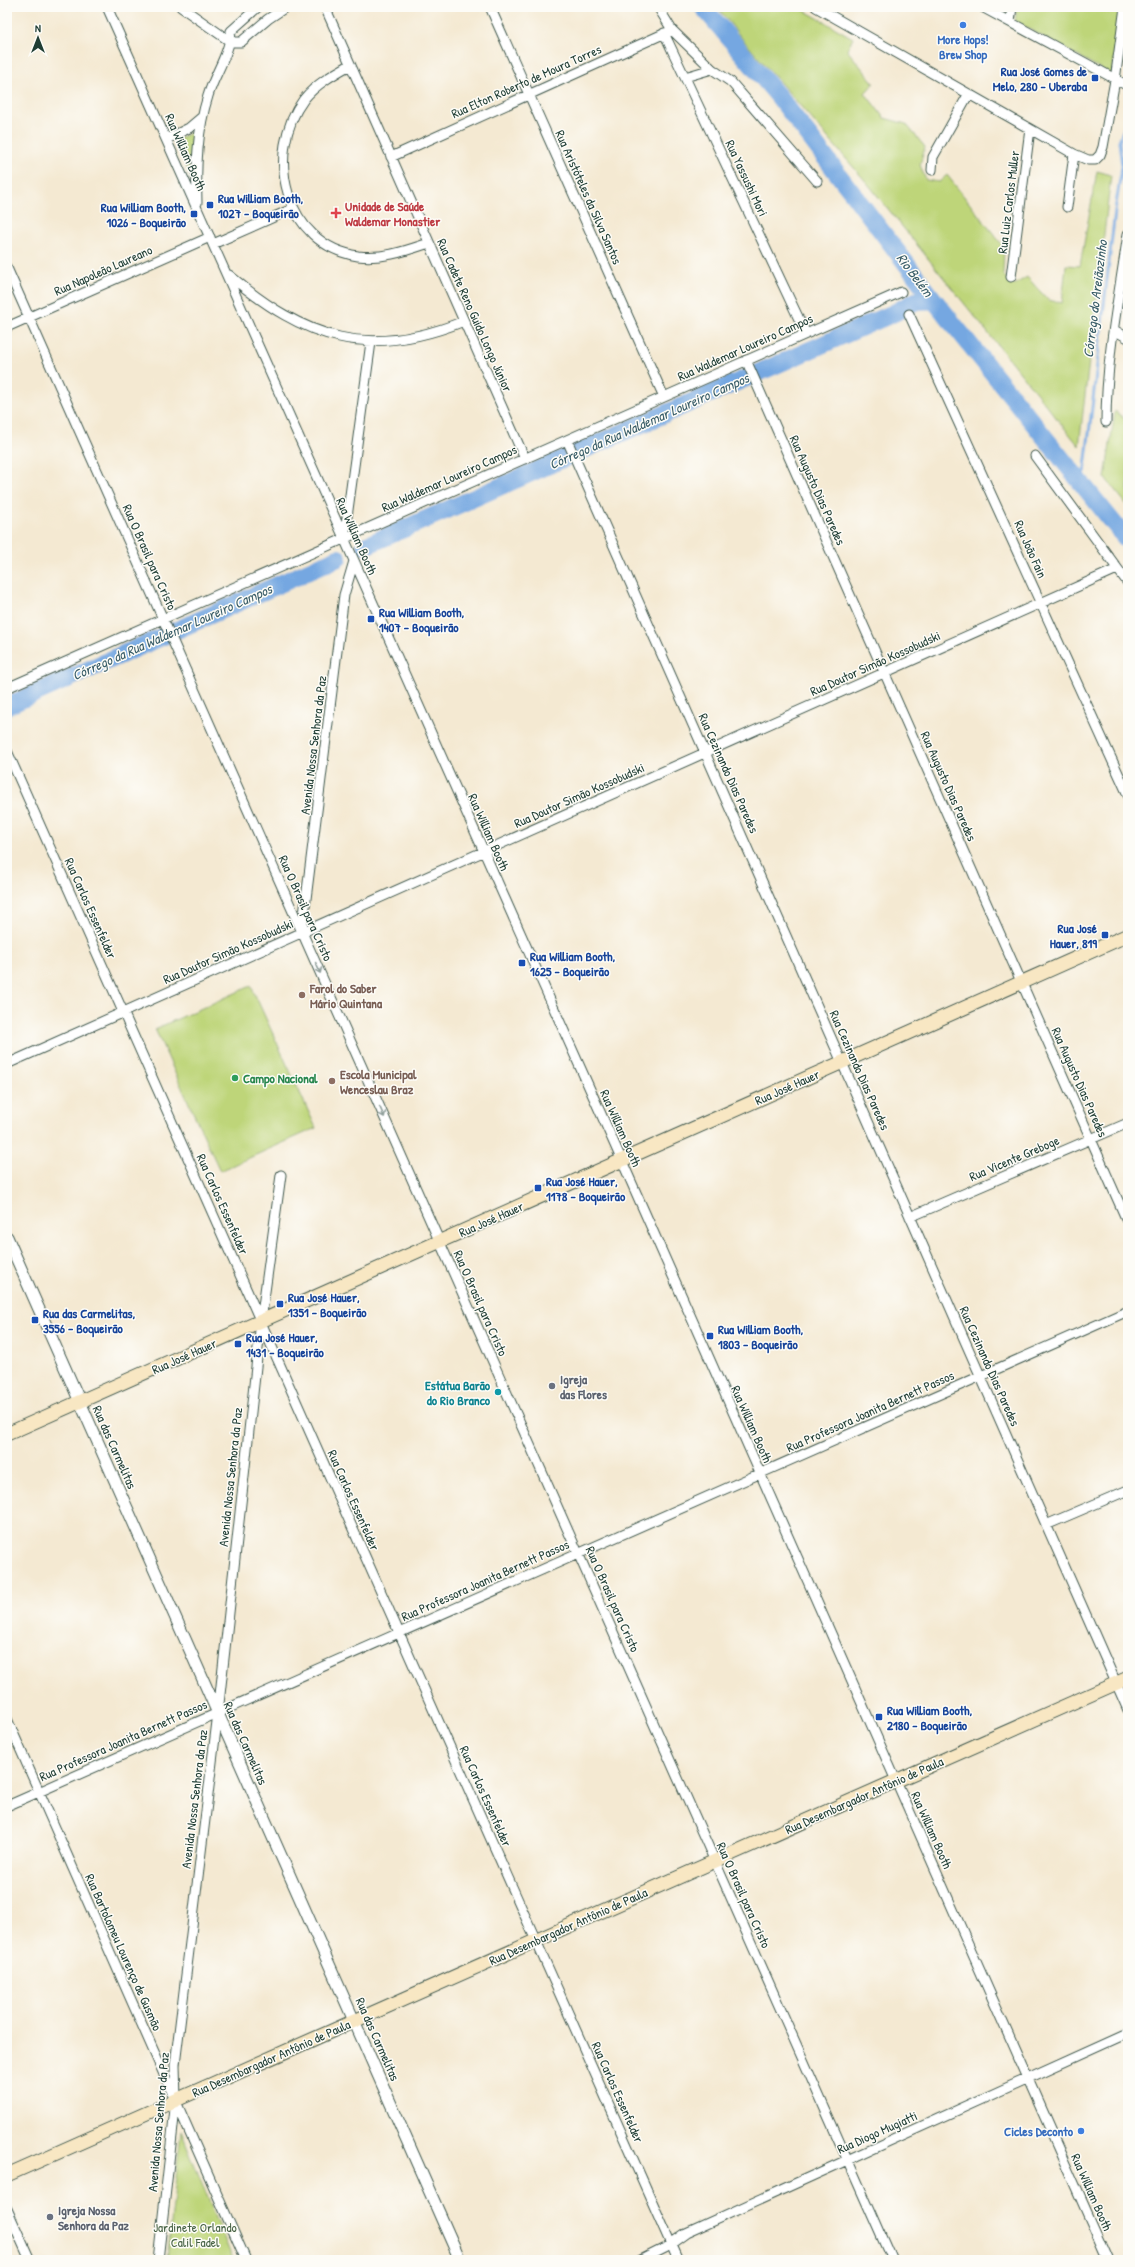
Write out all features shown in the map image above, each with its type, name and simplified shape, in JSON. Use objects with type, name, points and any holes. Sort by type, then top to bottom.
[{"type":"main road","name":"Rua José Hauer","points":[[7,1434],[1128,935]]},
{"type":"main road","name":"Rua Desembargador Antônio de Paula","points":[[7,2175],[1122,1681]]},
{"type":"street","name":"Rua William Booth","points":[[107,7],[622,1161],[1108,2260]]},
{"type":"street","points":[[181,7],[231,42],[241,42],[268,19],[286,7]]},
{"type":"street","points":[[197,208],[197,168],[202,117],[214,79],[231,42],[231,31],[259,7],[268,19]]},
{"type":"street","name":"Rua Cadete Reno Guido Longo Júnior","points":[[325,7],[525,459]]},
{"type":"street","name":"Rua Aristóteles da Silva Santos","points":[[490,7],[664,397]]},
{"type":"street","points":[[658,7],[668,31],[712,69],[731,82],[817,181]]},
{"type":"street","points":[[816,7],[832,11],[968,95],[1074,154],[1088,160],[1095,160],[1100,155],[1103,147],[1115,80],[1125,7]]},
{"type":"street","points":[[982,7],[1128,86]]},
{"type":"street","points":[[1010,22],[1012,7]]},
{"type":"street","name":"Rua Elton Roberto de Moura Torres","points":[[391,157],[668,31]]},
{"type":"street","name":"Rua Yassushi Mori","points":[[668,31],[685,77],[806,334]]},
{"type":"street","points":[[350,65],[317,86],[305,99],[294,115],[286,141],[284,172],[285,186],[292,209],[312,234],[341,252],[375,257],[405,252],[429,242]]},
{"type":"street","points":[[685,77],[712,69]]},
{"type":"street","points":[[932,170],[933,157],[968,95]]},
{"type":"street","points":[[167,139],[184,131],[202,117]]},
{"type":"street","name":"Rua Luiz Carlos Muller","points":[[1011,277],[1030,129]]},
{"type":"street","points":[[1067,207],[1074,154]]},
{"type":"street","name":"Rua Napoleão Laureano","points":[[7,326],[212,240],[292,209]]},
{"type":"street","points":[[1106,422],[1106,403],[1114,330],[1128,234]]},
{"type":"street","name":"Rua O Brasil para Cristo","points":[[7,268],[892,2260]]},
{"type":"street","points":[[226,272],[268,305],[310,328],[329,335],[371,342],[402,340],[421,337],[464,322]]},
{"type":"street","name":"Rua Waldemar Loureiro Campos","points":[[7,688],[525,459],[569,444],[664,397],[748,364],[806,334],[901,292]]},
{"type":"street","name":"Rua João Fain","points":[[909,314],[1128,796]]},
{"type":"street","points":[[1114,330],[1128,338]]},
{"type":"street","points":[[344,539],[371,342]]},
{"type":"street","name":"Rua Augusto Dias Paredes","points":[[748,364],[1128,1223]]},
{"type":"street","name":"Rua Cezinando Dias Paredes","points":[[569,444],[1046,1525],[1122,1681],[1128,1710]]},
{"type":"street","points":[[1035,456],[1128,583]]},
{"type":"street","name":"Avenida Nossa Senhora da Paz","points":[[302,932],[344,595],[354,561]]},
{"type":"street","name":"Rua Doutor Simão Kossobudski","points":[[7,1064],[1117,569]]},
{"type":"street","name":"Rua Carlos Essenfelder","points":[[7,751],[678,2260]]},
{"type":"street","name":"Rua Vicente Greboge","points":[[910,1217],[1128,1123]]},
{"type":"street","name":"Avenida Nossa Senhora da Paz","points":[[158,2260],[176,2100],[175,2065],[218,1713],[261,1321],[281,1175]]},
{"type":"street","name":"Rua das Carmelitas","points":[[7,1237],[460,2260]]},
{"type":"street","name":"Rua Professora Joanita Bernett Passos","points":[[7,1806],[1128,1311]]},
{"type":"street","points":[[1046,1525],[1128,1490]]},
{"type":"street","name":"Rua Bartolomeu Lourenço de Gusmão","points":[[7,1720],[246,2260]]},
{"type":"street","name":"Rua Diogo Mugiatti","points":[[641,2260],[661,2251],[686,2233],[1128,2033]]},
{"type":"street","points":[[7,2209],[30,2260]]},
{"type":"green space","points":[[717,7],[798,7],[853,38],[847,50],[874,83],[865,93],[884,118],[906,124],[925,147],[920,165],[926,180],[939,182],[947,175],[1004,247],[1003,275],[1014,285],[1027,277],[1048,300],[1062,303],[1066,265],[1080,266],[1097,171],[1111,175],[1079,446],[868,184],[744,41]]},
{"type":"green space","points":[[1017,7],[1121,7],[1112,75],[1015,21]]},
{"type":"green space","points":[[195,129],[192,181],[176,141]]},
{"type":"green space","points":[[1115,411],[1128,422],[1128,506],[1105,478]]},
{"type":"green space","name":"Campo Nacional","points":[[251,986],[316,1128],[220,1171],[155,1029]]},
{"type":"green space","name":"Jardinete Orlando Calil Fadel","points":[[181,2131],[233,2260],[167,2260]]},
{"type":"waterway","name":"Rio Belém","points":[[703,7],[779,97],[934,300],[1128,541]]},
{"type":"waterway","name":"Córrego do Areiãozinho","points":[[1083,485],[1115,211],[1122,166],[1119,141],[1128,118]]},
{"type":"waterway","name":"Córrego da Rua Waldemar Loureiro Campos","points":[[365,546],[894,313],[916,301],[934,300]]},
{"type":"waterway","name":"Córrego da Rua Waldemar Loureiro Campos","points":[[7,706],[338,558]]},
{"type":"place","name":"More Hops! Brew Shop","points":[[963,25]]},
{"type":"place","name":"Rua José Gomes de Melo, 280 - Uberaba","points":[[1095,78]]},
{"type":"place","name":"Rua William Booth, 1027 - Boqueirão","points":[[210,205]]},
{"type":"place","name":"Unidade de Saúde Waldemar Monastier","points":[[336,213]]},
{"type":"place","name":"Rua William Booth, 1026 - Boqueirão","points":[[194,214]]},
{"type":"place","name":"Rua William Booth, 1407 - Boqueirão","points":[[371,619]]},
{"type":"place","name":"Rua José Hauer, 819","points":[[1105,935]]},
{"type":"place","name":"Rua William Booth, 1625 - Boqueirão","points":[[522,963]]},
{"type":"place","name":"Farol do Saber Mário Quintana","points":[[302,995]]},
{"type":"place","name":"Campo Nacional","points":[[235,1078]]},
{"type":"place","name":"Escola Municipal Wenceslau Braz","points":[[332,1081]]},
{"type":"place","name":"Rua José Hauer, 1178 - Boqueirão","points":[[538,1188]]},
{"type":"place","name":"Rua José Hauer, 1351 - Boqueirão","points":[[280,1304]]},
{"type":"place","name":"Rua das Carmelitas, 3556 - Boqueirão","points":[[35,1320]]},
{"type":"place","name":"Rua William Booth, 1803 - Boqueirão","points":[[710,1336]]},
{"type":"place","name":"Rua José Hauer, 1431 - Boqueirão","points":[[238,1344]]},
{"type":"place","name":"Igreja das Flores","points":[[552,1386]]},
{"type":"place","name":"Estátua Barão do Rio Branco","points":[[498,1392]]},
{"type":"place","name":"Rua William Booth, 2180 - Boqueirão","points":[[879,1717]]},
{"type":"place","name":"Cicles Deconto","points":[[1081,2131]]},
{"type":"place","name":"Igreja Nossa Senhora da Paz","points":[[50,2217]]}]
